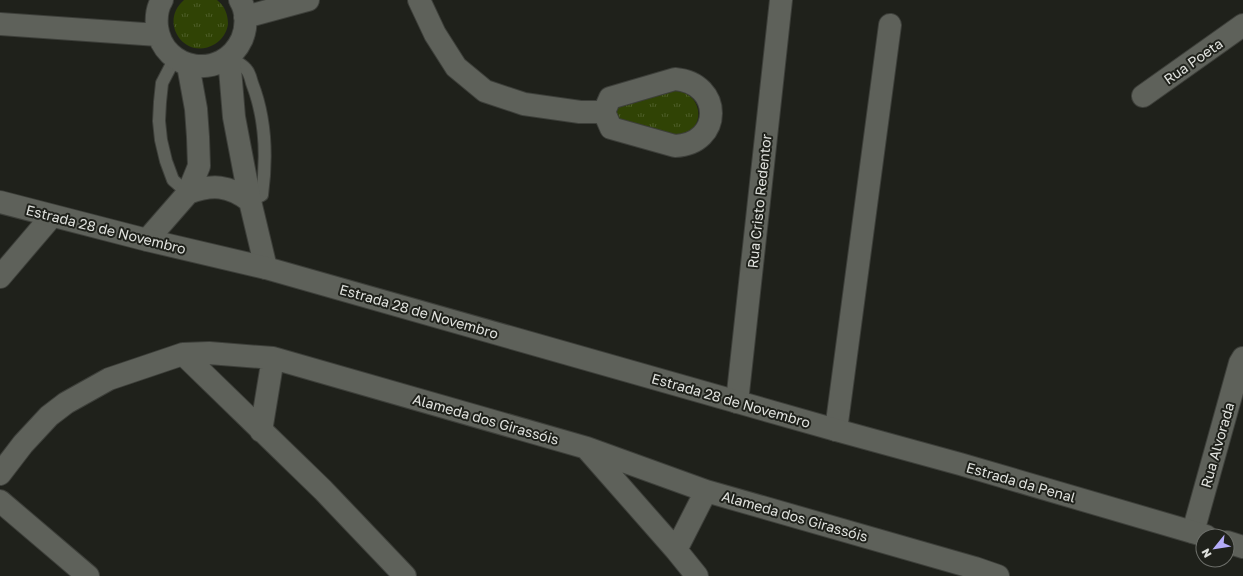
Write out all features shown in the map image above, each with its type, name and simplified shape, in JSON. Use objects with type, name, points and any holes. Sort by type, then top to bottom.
[{"type":"street","points":[[162,0],[156,20],[158,35],[164,48],[182,62],[202,67],[216,64],[228,57],[238,46],[244,32],[242,8],[308,0]]},
{"type":"street","points":[[419,0],[435,34],[456,67],[485,90],[524,104],[580,112],[604,112]]},
{"type":"street","name":"Rua Cristo Redentor","points":[[736,402],[781,0]]},
{"type":"street","points":[[0,24],[158,35]]},
{"type":"street","name":"Rua Poeta","points":[[1143,96],[1243,25]]},
{"type":"street","points":[[836,430],[890,26]]},
{"type":"street","points":[[228,57],[234,117],[250,200],[266,268]]},
{"type":"street","points":[[147,240],[188,193],[199,166],[196,116],[182,62]]},
{"type":"street","points":[[188,193],[206,188],[225,188],[250,200]]},
{"type":"street","name":"Estrada 28 de Novembro","points":[[0,202],[147,240],[266,268],[836,430]]},
{"type":"street","points":[[0,277],[52,216]]},
{"type":"street","name":"Alameda dos Girassóis","points":[[0,474],[23,444],[49,416],[66,403],[109,379],[183,354],[209,353],[273,358],[587,448],[706,491],[978,572],[998,576]]},
{"type":"street","points":[[183,354],[323,490],[405,576]]},
{"type":"street","points":[[261,430],[273,358]]},
{"type":"street","name":"Rua Alvorada","points":[[1200,528],[1240,363],[1243,358]]},
{"type":"street","name":"Estrada da Penal","points":[[836,430],[960,464],[1195,533]]},
{"type":"street","points":[[587,448],[697,576]]},
{"type":"street","points":[[676,550],[706,491]]},
{"type":"street","points":[[0,501],[88,576]]},
{"type":"lane","points":[[182,62],[162,83],[160,121],[161,140],[166,161],[173,180],[188,193]]},
{"type":"green space","points":[[184,0],[217,0],[222,5],[227,14],[228,24],[224,36],[218,42],[204,48],[194,48],[185,44],[178,37],[174,28],[174,19],[177,9]]},
{"type":"green space","points":[[673,90],[684,93],[692,98],[697,106],[697,122],[692,129],[685,134],[671,136],[620,122],[616,115],[620,105]]}]
